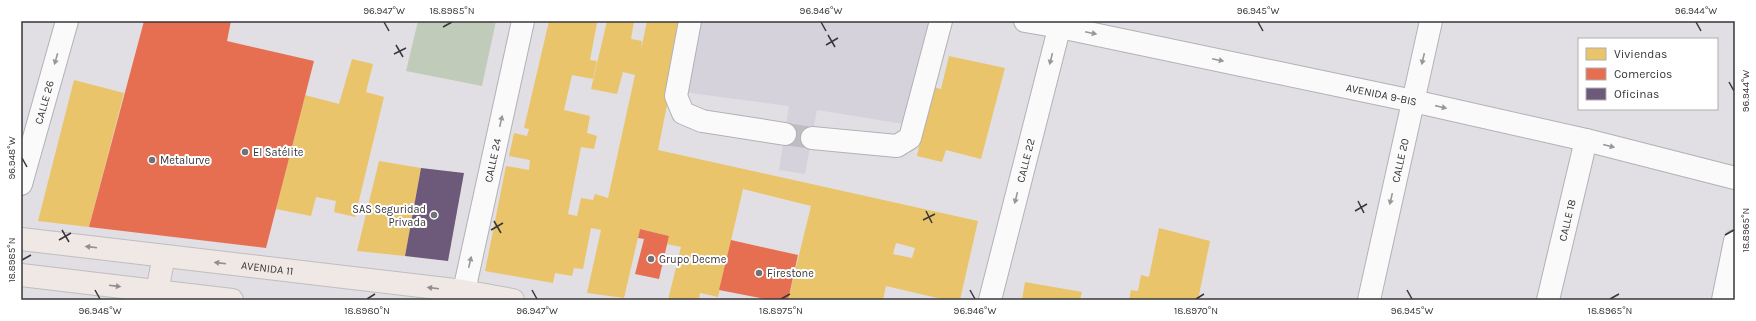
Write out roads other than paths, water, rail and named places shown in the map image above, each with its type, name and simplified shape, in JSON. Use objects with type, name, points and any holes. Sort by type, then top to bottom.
[{"type":"main road","name":"AVENIDA 11","points":[[21,239],[164,256],[462,296],[513,300]]},
{"type":"main road","points":[[157,291],[164,256]]},
{"type":"main road","points":[[21,274],[232,300]]},
{"type":"street","name":"CALLE 26","points":[[21,184],[67,21]]},
{"type":"street","name":"CALLE 24","points":[[462,296],[523,21]]},
{"type":"street","points":[[690,21],[676,96],[683,113],[702,121],[784,134]]},
{"type":"street","points":[[812,138],[897,146],[910,138],[941,21]]},
{"type":"street","name":"AVENIDA 9-BIS","points":[[1025,21],[1060,24],[1413,101],[1586,140],[1735,178]]},
{"type":"street","name":"CALLE 20","points":[[1368,300],[1431,21]]},
{"type":"street","name":"CALLE 22","points":[[990,300],[1060,24]]},
{"type":"street","name":"CALLE 18","points":[[1548,300],[1586,140]]},
{"type":"street","points":[[1723,300],[1735,241]]},
{"type":"tunnel","points":[[785,134],[812,138]]},
{"type":"place","name":"El Satélite","points":[[245,152]]},
{"type":"place","name":"Metalurve","points":[[152,160]]},
{"type":"place","name":"SAS Seguridad Privada","points":[[434,215]]},
{"type":"place","name":"Grupo Decme","points":[[651,259]]},
{"type":"place","name":"Firestone","points":[[759,273]]}]
